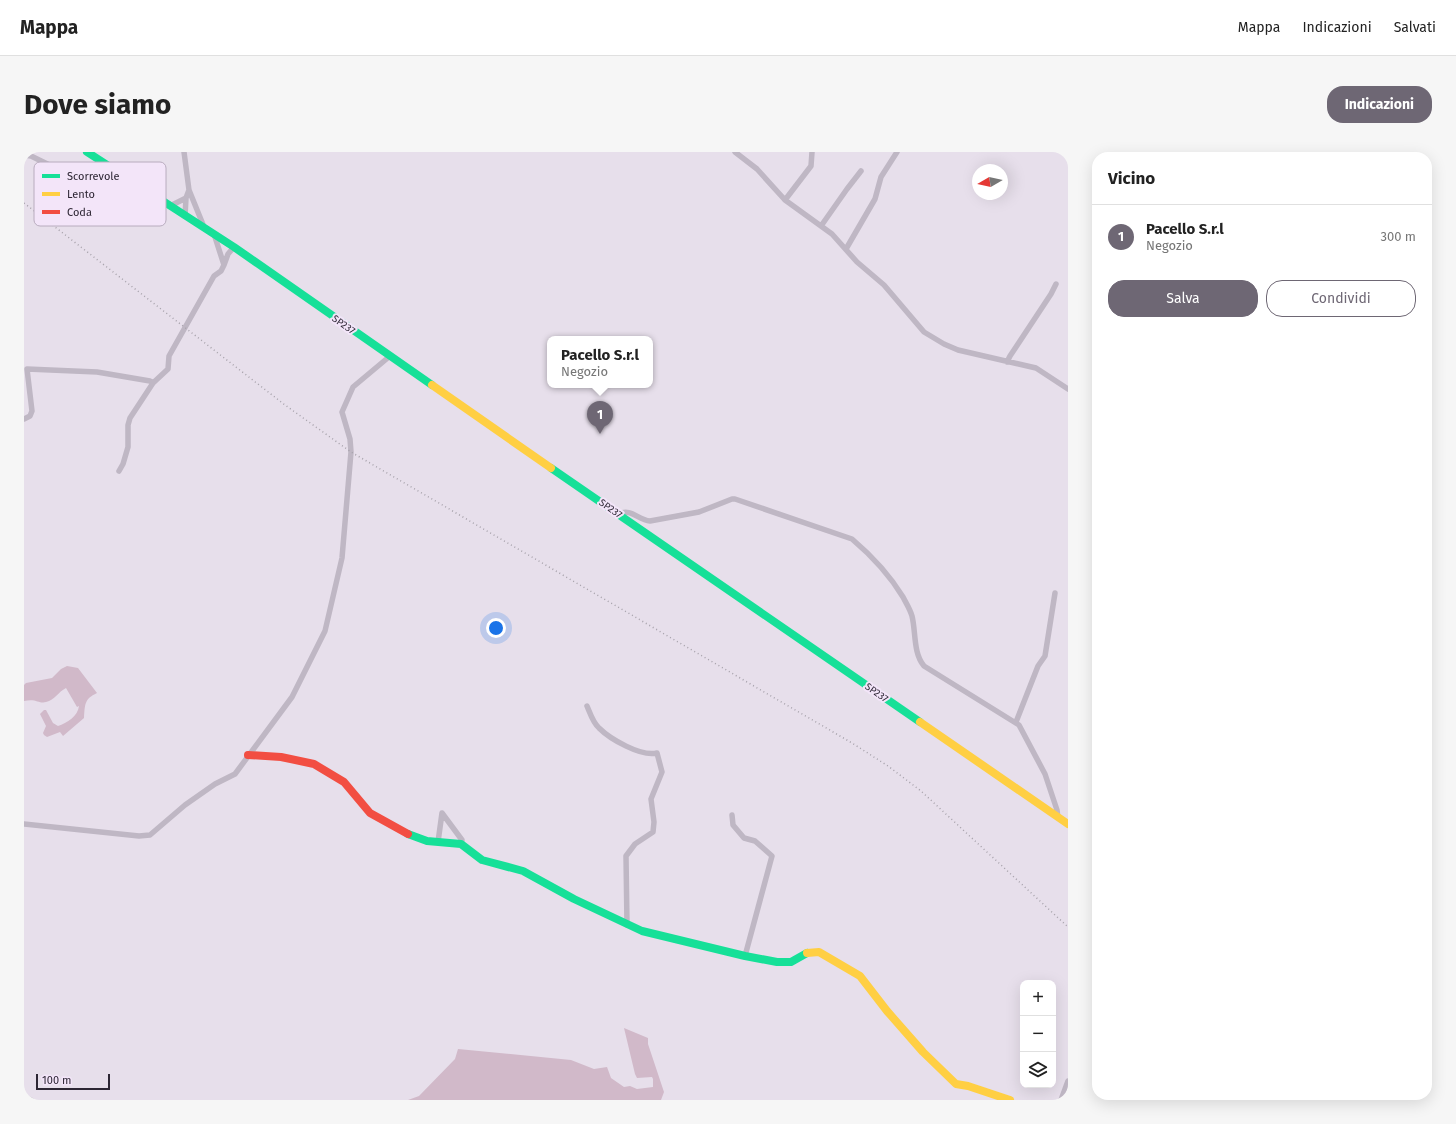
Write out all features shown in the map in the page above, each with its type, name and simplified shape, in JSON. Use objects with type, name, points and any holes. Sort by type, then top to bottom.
[{"type":"main road","name":"SP237","points":[[87,152],[102,162]]},
{"type":"main road","name":"SP237","points":[[166,204],[234,247],[1068,824]]},
{"type":"main road","points":[[248,755],[281,757],[314,764],[344,782],[370,814],[411,836],[427,841],[461,844],[469,852],[482,860],[523,871],[574,899],[642,931],[670,939],[777,962],[791,962],[807,953],[819,952],[860,976],[892,1017],[923,1052],[956,1084],[968,1086],[1010,1100]]},
{"type":"street","points":[[184,152],[189,190],[205,229]]},
{"type":"street","points":[[735,152],[757,170],[785,200],[832,234],[857,262],[884,285],[924,332],[944,344],[958,350],[1036,368],[1068,389]]},
{"type":"street","points":[[785,200],[811,166],[812,152]]},
{"type":"street","points":[[846,249],[875,199],[881,177],[896,152]]},
{"type":"street","points":[[24,155],[31,156],[43,162]]},
{"type":"street","points":[[821,226],[861,171]]},
{"type":"street","points":[[187,217],[186,198],[189,190]]},
{"type":"street","points":[[170,206],[186,198]]},
{"type":"street","points":[[187,217],[192,212],[193,201]]},
{"type":"street","points":[[214,234],[224,265]]},
{"type":"street","points":[[119,471],[123,464],[128,447],[128,425],[130,418],[153,383],[168,368],[169,356],[214,276],[221,270],[228,254],[234,247]]},
{"type":"street","points":[[1007,362],[1056,284]]},
{"type":"street","points":[[24,824],[139,836],[150,835],[185,805],[215,784],[235,774],[292,697],[325,631],[342,558],[350,439],[342,412],[353,387],[390,356]]},
{"type":"street","points":[[24,419],[30,416],[32,412],[27,369],[97,372],[150,381],[153,383]]},
{"type":"street","points":[[619,514],[623,511],[628,512],[644,521],[650,521],[699,512],[735,499],[852,539],[866,550],[885,571],[907,604],[912,615],[918,657],[924,666],[1016,722],[1023,730],[1045,774],[1057,810],[1058,818]]},
{"type":"street","points":[[1016,722],[1038,666],[1045,656],[1055,593]]},
{"type":"street","points":[[587,706],[597,728],[623,746],[652,755],[657,754],[662,772],[651,799],[654,822],[653,832],[635,844],[626,856],[627,925]]},
{"type":"street","points":[[438,842],[442,813],[462,840],[461,844]]},
{"type":"street","points":[[732,815],[733,825],[744,838],[755,841],[772,856],[745,956]]},
{"type":"street","points":[[1061,1100],[1068,1081]]},
{"type":"street","points":[[24,1097],[31,1100]]},
{"type":"shaded area","points":[[67,666],[78,668],[97,693],[87,700],[84,718],[63,736],[60,732],[47,737],[43,733],[46,726],[40,714],[44,710],[46,710],[53,723],[58,726],[72,719],[77,713],[79,706],[77,707],[66,688],[52,700],[46,702],[32,700],[24,701],[24,685],[26,683],[52,678],[61,669]]},
{"type":"shaded area","points":[[624,1028],[648,1038],[648,1044],[664,1092],[661,1100],[408,1100],[419,1096],[455,1059],[458,1049],[571,1060],[594,1069],[607,1067],[611,1078],[624,1087],[630,1086],[637,1089],[653,1087],[652,1077],[637,1078],[635,1074]]},
{"type":"railway","points":[[24,203],[34,211]]},
{"type":"railway","points":[[54,226],[285,405],[351,452],[852,743],[888,766],[921,791],[1068,927]]},
{"type":"traffic: fast","points":[[87,152],[102,162]]},
{"type":"traffic: fast","points":[[166,203],[234,247],[432,385]]},
{"type":"traffic: fast","points":[[551,468],[920,722]]},
{"type":"traffic: fast","points":[[408,834],[427,841],[461,844],[482,860],[523,871],[574,899],[642,931],[745,956],[777,962],[791,962],[807,953]]},
{"type":"traffic: slow","points":[[432,385],[551,468]]},
{"type":"traffic: slow","points":[[920,722],[1068,824]]},
{"type":"traffic: slow","points":[[807,953],[819,952],[860,976],[887,1011],[923,1052],[956,1084],[968,1086],[1010,1100]]},
{"type":"traffic: jam","points":[[248,755],[281,757],[314,764],[344,782],[370,813],[408,834]]},
{"type":"place","name":"Pacello S.r.l","points":[[600,434]]}]
